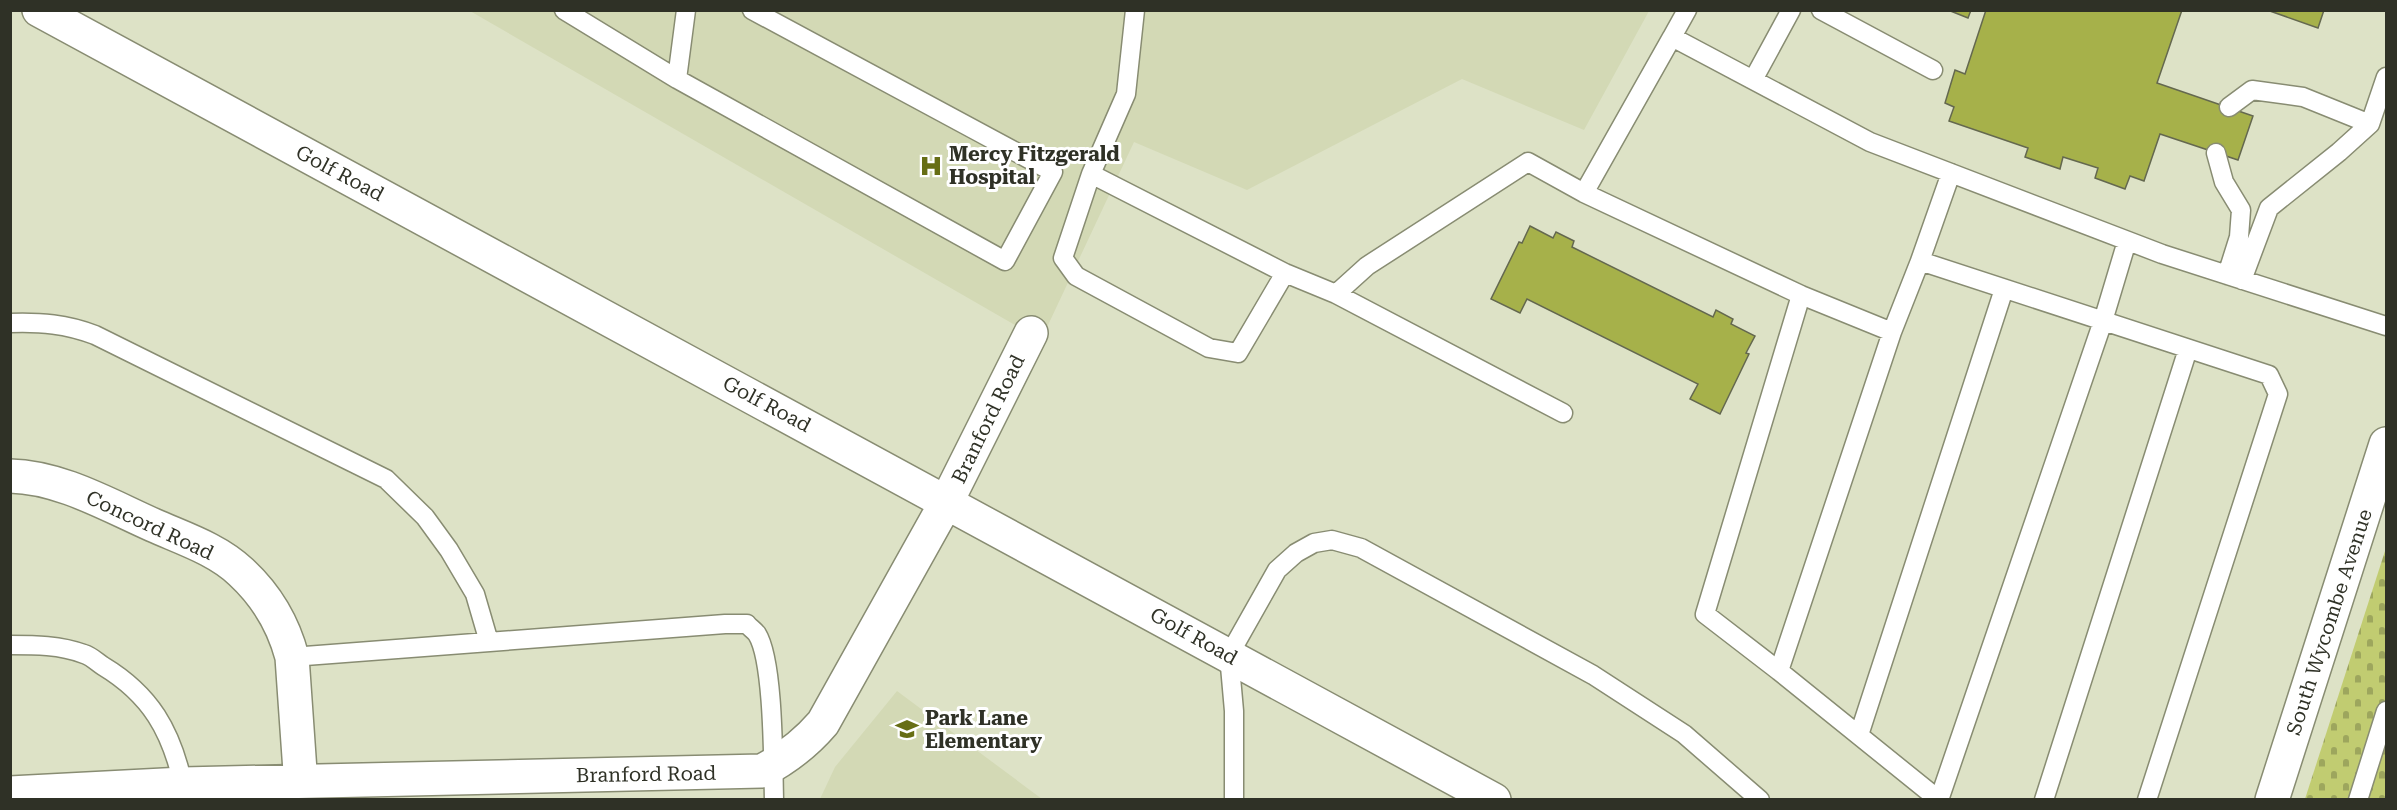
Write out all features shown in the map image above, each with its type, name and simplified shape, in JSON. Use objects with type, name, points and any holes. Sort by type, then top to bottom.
[{"type":"street","name":"Golf Road","points":[[39,10],[1494,800]]},
{"type":"street","name":"Branford Road","points":[[10,793],[183,784],[302,791],[762,771],[805,743],[823,723],[947,501],[1031,333]]},
{"type":"street","name":"South Wycombe Avenue","points":[[2272,800],[2386,444]]},
{"type":"street","name":"Concord Road","points":[[10,476],[70,488],[210,550],[240,571],[269,602],[286,635],[292,657],[302,791]]},
{"type":"lane","points":[[564,10],[677,79],[1005,261],[1053,172],[752,10]]},
{"type":"lane","points":[[677,79],[686,10]]},
{"type":"lane","points":[[1135,10],[1126,94],[1092,174],[1063,258],[1076,276],[1209,348],[1238,353],[1286,273]]},
{"type":"lane","points":[[1584,193],[1687,10]]},
{"type":"lane","points":[[1753,80],[1791,10]]},
{"type":"lane","points":[[1821,10],[1933,70]]},
{"type":"lane","points":[[1672,37],[1870,142],[2127,241],[2386,326]]},
{"type":"lane","points":[[2234,278],[2269,208],[2370,124],[2386,77]]},
{"type":"lane","points":[[2229,107],[2252,90],[2303,97],[2370,124]]},
{"type":"lane","points":[[2216,153],[2224,182],[2241,210],[2234,278]]},
{"type":"lane","points":[[1336,294],[1366,266],[1528,162],[1584,193],[1801,295],[1892,332]]},
{"type":"lane","points":[[1779,671],[1892,332],[1951,173]]},
{"type":"lane","points":[[1092,174],[1286,273],[1336,294],[1563,413]]},
{"type":"lane","points":[[1801,295],[1705,614],[1939,800],[2103,321],[2127,241]]},
{"type":"lane","points":[[1920,261],[2269,375],[2278,394],[2147,800]]},
{"type":"lane","points":[[1859,735],[2004,288]]},
{"type":"lane","points":[[10,323],[43,322],[71,326],[95,335],[386,479],[425,517],[449,550],[475,594],[489,642]]},
{"type":"lane","points":[[2044,800],[2188,349]]},
{"type":"lane","points":[[1234,800],[1234,711],[1229,655],[1277,570],[1296,553],[1314,543],[1332,540],[1361,548],[1593,675],[1684,734],[1760,800]]},
{"type":"lane","points":[[292,657],[747,624],[757,634],[769,688],[774,800]]},
{"type":"lane","points":[[10,645],[50,646],[85,654],[135,688],[156,714],[175,750],[183,784]]},
{"type":"lane","points":[[2358,800],[2386,711]]},
{"type":"shaded area","name":"Mercy Fitzgerald Hospital","points":[[470,11],[1649,11],[1584,130],[1462,79],[1247,190],[1134,142],[1041,340]]},
{"type":"shaded area","name":"Park Lane Elementary","points":[[897,691],[1042,799],[820,799],[835,767]]},
{"type":"green space","points":[[2386,548],[2386,799],[2305,799]]},
{"type":"building","points":[[1948,10],[1971,10],[1968,18]]},
{"type":"building","points":[[1986,10],[2182,10],[2157,83],[2253,116],[2238,160],[2160,134],[2144,181],[2130,176],[2125,189],[2095,178],[2098,168],[2063,157],[2060,169],[2025,157],[2028,148],[1949,121],[1954,107],[1945,103],[1955,70],[1965,74]]},
{"type":"building","points":[[2267,10],[2324,10],[2318,28]]},
{"type":"building","points":[[1530,226],[1553,238],[1556,232],[1574,241],[1572,247],[1713,317],[1716,310],[1733,319],[1731,324],[1755,336],[1746,353],[1749,354],[1720,414],[1690,399],[1698,384],[1527,299],[1520,313],[1491,299],[1519,242],[1522,243]]},
{"type":"place","name":"Mercy Fitzgerald Hospital","points":[[931,166]]},
{"type":"place","name":"Park Lane Elementary","points":[[907,729]]}]
